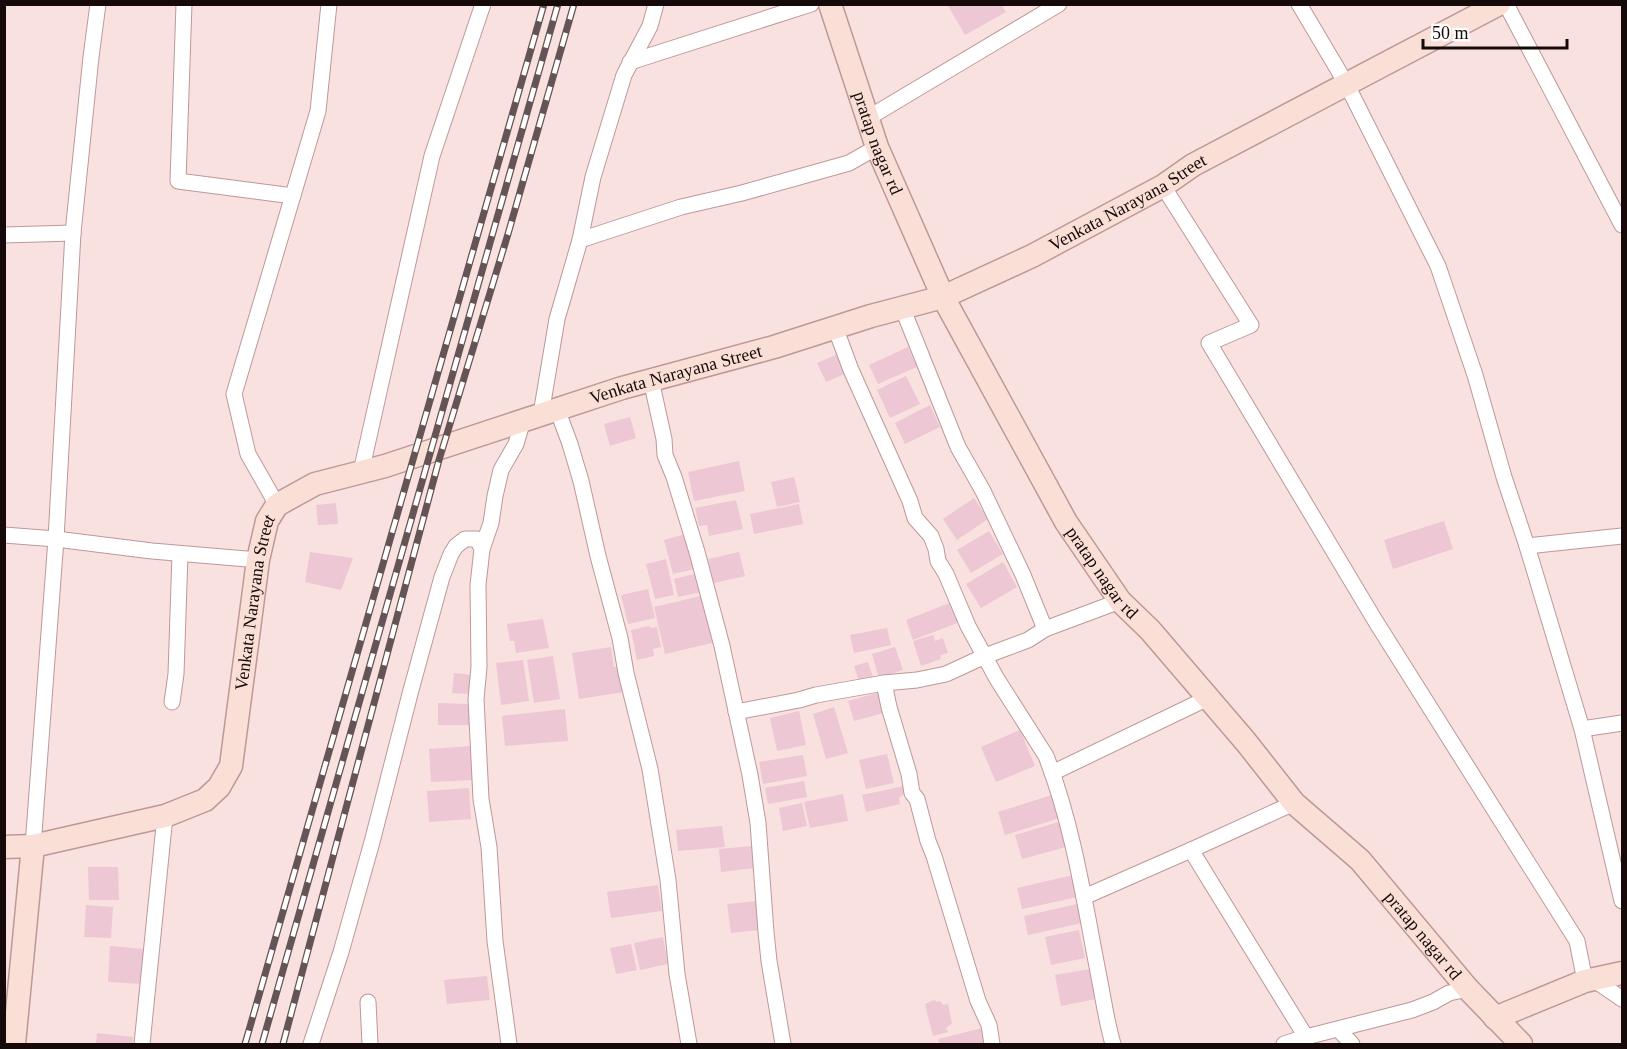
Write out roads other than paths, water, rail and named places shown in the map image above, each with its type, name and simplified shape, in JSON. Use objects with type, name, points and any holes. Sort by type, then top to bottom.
[{"type":"street","points":[[14,1044],[33,846],[56,539],[73,233],[98,4]]},
{"type":"street","points":[[184,4],[178,181],[293,196]]},
{"type":"street","points":[[277,505],[248,454],[234,394],[318,111],[329,4]]},
{"type":"street","points":[[361,472],[432,156],[483,4]]},
{"type":"street","points":[[509,1044],[495,940],[489,847],[481,799],[476,699],[479,667],[478,585],[482,549],[491,524],[501,470],[516,444],[540,414],[557,319],[580,240],[593,177],[624,75],[650,26],[656,4]]},
{"type":"street","points":[[630,62],[811,4]]},
{"type":"street","name":"pratap nagar rd","points":[[830,4],[877,147],[942,297],[1066,522],[1120,601],[1150,630],[1246,742],[1294,803],[1360,860],[1468,989],[1521,1044]]},
{"type":"street","points":[[868,118],[1059,4]]},
{"type":"street","points":[[1299,4],[1347,85],[1438,266],[1475,375],[1582,729],[1623,901]]},
{"type":"street","name":"Venkata Narayana Street","points":[[4,847],[33,846],[165,816],[205,800],[219,787],[231,766],[258,560],[267,521],[277,505],[315,484],[385,466],[651,380],[774,347],[942,297],[1032,256],[1163,186],[1193,165],[1499,4]]},
{"type":"street","points":[[1506,4],[1623,225]]},
{"type":"street","points":[[580,240],[681,207],[765,187],[849,163],[877,147]]},
{"type":"street","points":[[1163,186],[1251,325],[1209,343],[1376,621],[1577,941],[1589,980],[1623,999]]},
{"type":"street","points":[[4,235],[73,233]]},
{"type":"street","points":[[902,308],[958,447],[983,491],[1023,575],[1045,629]]},
{"type":"street","points":[[835,327],[851,370],[910,501],[915,518],[931,536],[938,561],[946,574],[968,626],[1003,689],[1046,756],[1065,812],[1113,1044]]},
{"type":"street","points":[[651,380],[662,428],[665,455],[674,477],[706,583],[752,783],[758,823],[766,932],[783,1044]]},
{"type":"street","points":[[540,414],[570,444],[620,638],[626,673],[650,769],[668,880],[677,974],[689,1044]]},
{"type":"street","points":[[4,535],[258,560]]},
{"type":"street","points":[[1527,546],[1623,536]]},
{"type":"street","points":[[311,1044],[341,952],[372,842],[442,577],[451,554],[456,546],[465,539],[477,539],[482,549]]},
{"type":"street","points":[[172,702],[176,674],[180,554]]},
{"type":"street","points":[[736,712],[816,695],[946,674],[1028,640],[1045,629],[1120,601]]},
{"type":"street","points":[[884,683],[912,793],[917,799],[928,841],[978,1002],[989,1025],[993,1044]]},
{"type":"street","points":[[1052,773],[1208,698]]},
{"type":"street","points":[[1582,729],[1623,723]]},
{"type":"street","points":[[1084,897],[1294,803]]},
{"type":"street","points":[[142,1044],[165,816]]},
{"type":"street","points":[[1191,850],[1306,1037]]},
{"type":"street","points":[[1495,1018],[1589,980],[1623,973]]},
{"type":"street","points":[[1284,1044],[1412,1010],[1449,993],[1468,989]]},
{"type":"street","points":[[368,1002],[370,1044]]},
{"type":"street","points":[[1339,1030],[1352,1044]]},
{"type":"railway","points":[[245,1044],[544,4]]},
{"type":"railway","points":[[262,1044],[558,4]]},
{"type":"railway","points":[[283,1044],[439,460],[508,234],[574,4]]}]
